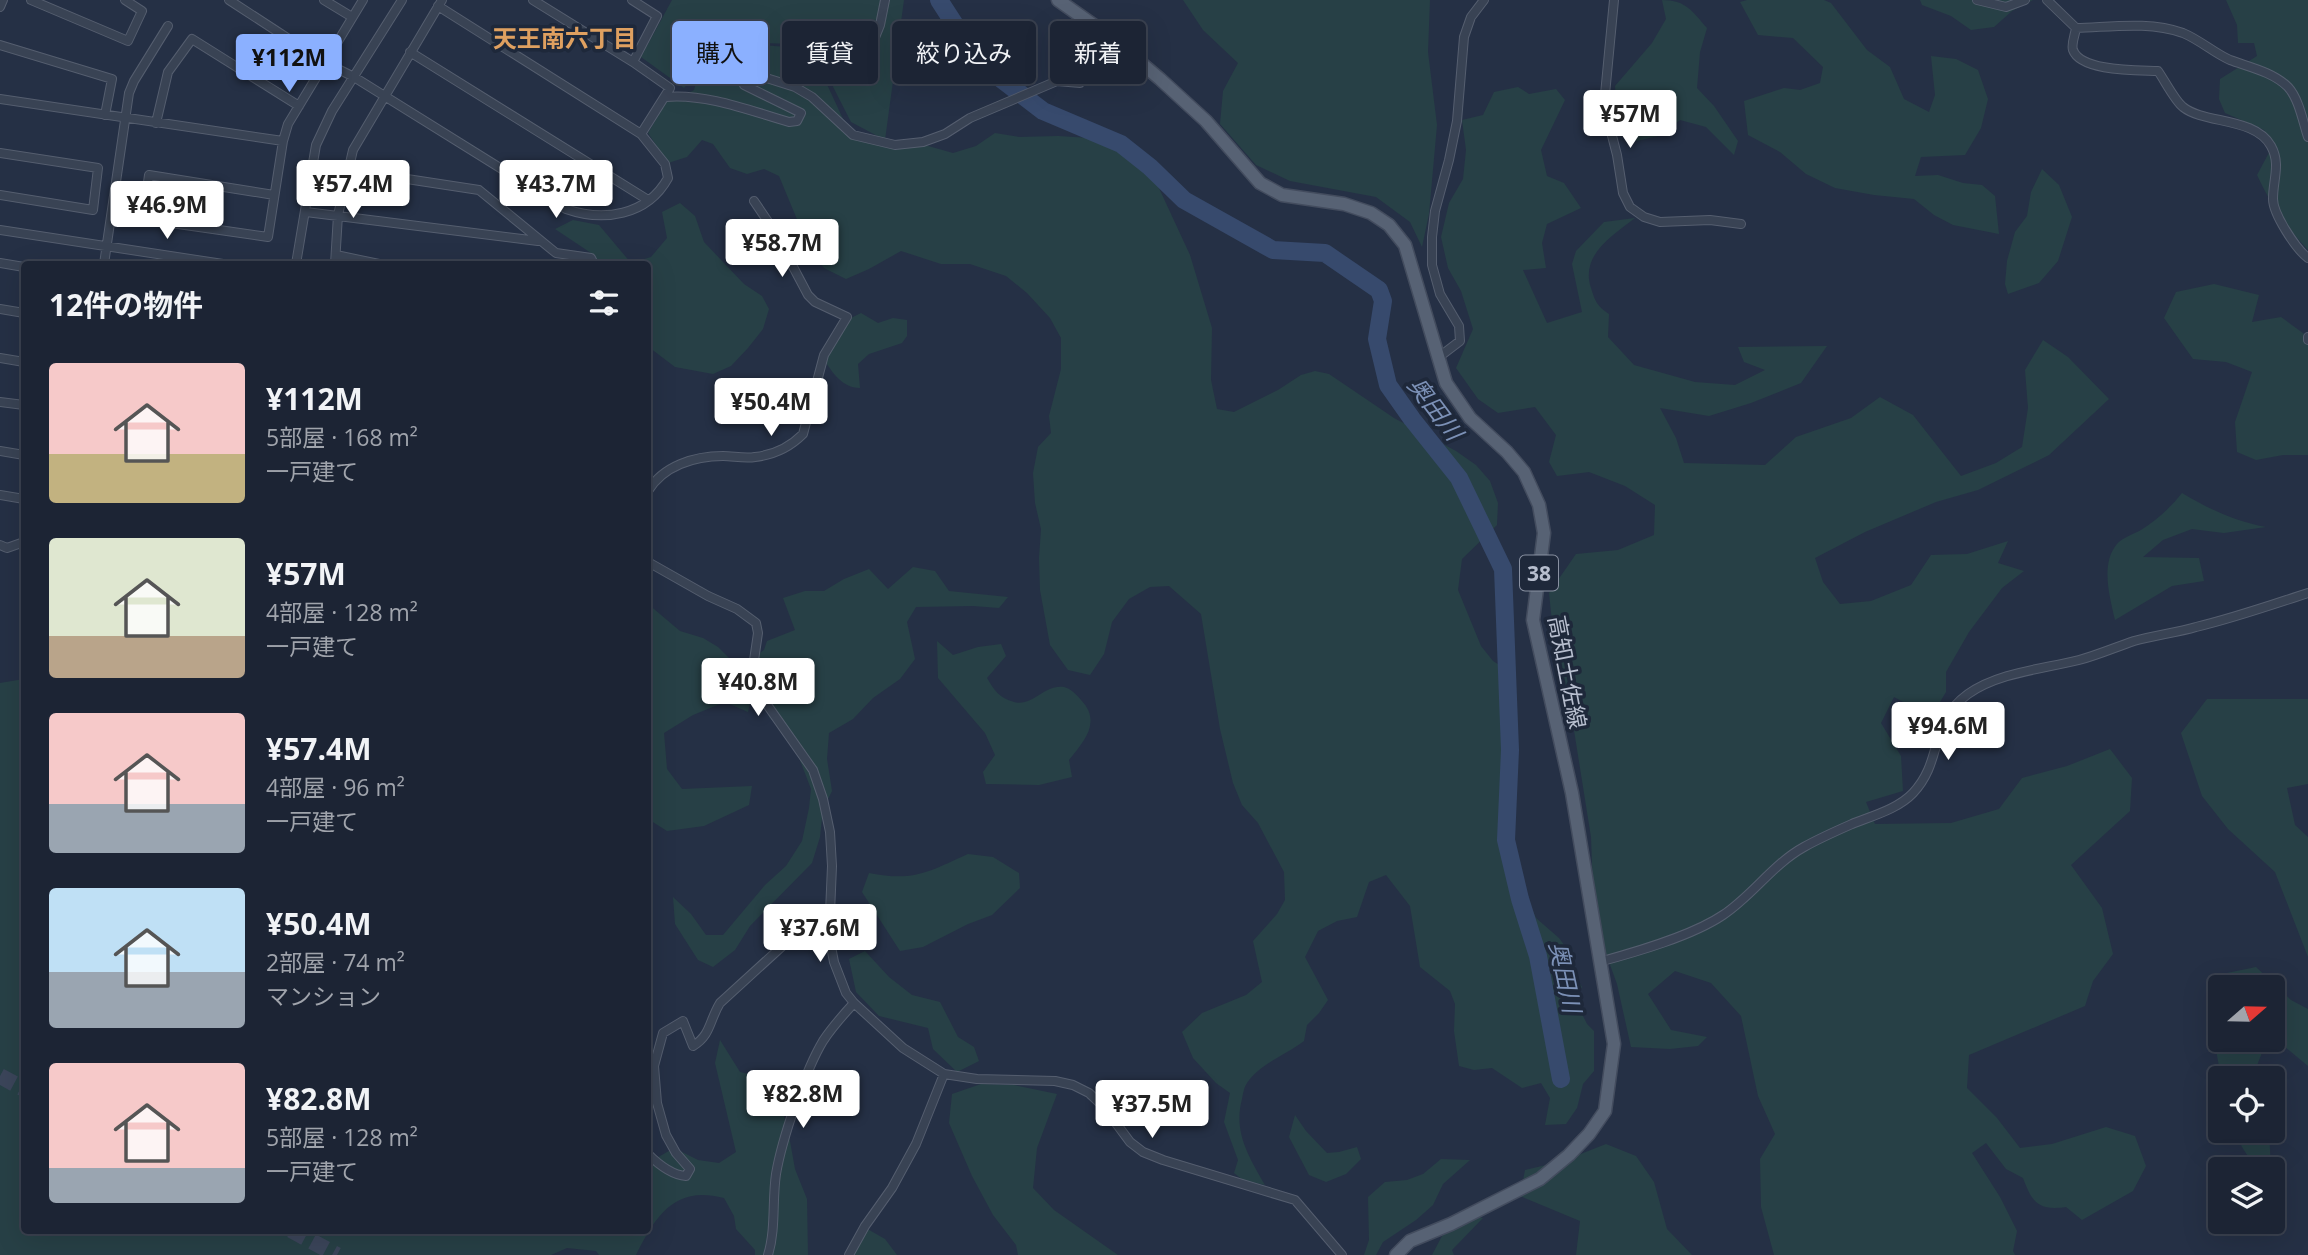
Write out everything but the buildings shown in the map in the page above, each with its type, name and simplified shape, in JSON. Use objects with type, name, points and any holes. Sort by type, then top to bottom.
[{"type":"main road","name":"高知土佐線","points":[[1058,0],[1088,21]]},
{"type":"main road","name":"高知土佐線","points":[[1146,67],[1206,121],[1260,183],[1282,195],[1343,204],[1371,213],[1389,225],[1405,245],[1446,383],[1469,418],[1507,452],[1524,472],[1539,505],[1544,533],[1534,620],[1572,793],[1614,1044],[1605,1111],[1569,1155],[1540,1179],[1451,1224],[1410,1241],[1395,1255]]},
{"type":"street","points":[[0,7],[3,0]]},
{"type":"street","points":[[31,0],[128,41],[142,11],[125,0]]},
{"type":"street","points":[[229,0],[324,62],[354,77],[383,97],[566,209],[584,215],[605,217],[639,206],[656,194],[668,178],[665,164],[641,134],[440,3],[383,97],[353,150],[338,215],[336,260]]},
{"type":"street","points":[[324,0],[352,17]]},
{"type":"street","points":[[274,195],[149,175],[143,219],[268,237],[288,124],[363,0]]},
{"type":"street","points":[[297,261],[316,145],[332,111],[402,0]]},
{"type":"street","points":[[533,0],[670,88],[641,134]]},
{"type":"street","points":[[632,0],[657,16],[633,62]]},
{"type":"street","points":[[878,30],[885,0]]},
{"type":"street","points":[[1439,357],[1460,341],[1459,326],[1440,294],[1432,265],[1435,211],[1454,142],[1464,37],[1471,17],[1484,0]]},
{"type":"street","points":[[1614,0],[1604,105],[1617,155],[1623,193],[1630,207],[1644,217],[1660,222],[1710,220],[1741,224]]},
{"type":"street","points":[[1977,0],[2006,7],[2025,0]]},
{"type":"street","points":[[2047,0],[2076,29],[2145,25],[2167,29],[2185,34],[2226,58],[2276,78],[2289,88],[2308,137]]},
{"type":"street","points":[[105,261],[125,118],[134,81],[168,26]]},
{"type":"street","points":[[2076,29],[2072,47],[2082,60],[2107,69],[2158,71],[2183,107],[2199,114],[2237,123],[2270,143],[2277,161],[2273,201],[2277,215],[2308,258]]},
{"type":"street","points":[[156,123],[168,72],[192,39],[299,106]]},
{"type":"street","points":[[0,45],[112,79],[105,115]]},
{"type":"street","points":[[410,52],[648,200]]},
{"type":"street","points":[[665,97],[707,100],[789,122],[797,121],[801,113],[744,86],[742,79],[746,76],[760,76],[795,87],[811,97],[853,135],[895,145],[923,142],[945,134],[970,118],[1050,84]]},
{"type":"street","points":[[0,99],[283,141]]},
{"type":"street","points":[[0,153],[98,168],[93,210],[0,195]]},
{"type":"street","points":[[348,170],[479,191],[555,253],[591,258],[592,261]]},
{"type":"street","points":[[651,486],[674,466],[696,458],[754,458],[776,452],[794,443],[803,434],[824,355],[847,317],[815,302],[808,295],[774,229],[754,201]]},
{"type":"street","points":[[306,212],[541,242]]},
{"type":"street","points":[[0,230],[203,261]]},
{"type":"street","points":[[0,263],[21,266]]},
{"type":"street","points":[[0,309],[21,312]]},
{"type":"street","points":[[0,358],[21,362]]},
{"type":"street","points":[[0,402],[21,405]]},
{"type":"street","points":[[0,451],[21,454]]},
{"type":"street","points":[[0,495],[21,498]]},
{"type":"street","points":[[0,545],[7,548],[21,543]]},
{"type":"street","points":[[651,564],[737,609],[756,623],[758,633],[752,674],[758,692],[813,770],[823,799],[830,832],[832,866],[830,936],[834,962],[846,993],[854,1003],[903,1048],[944,1074],[977,1079],[1055,1082],[1073,1085],[1089,1093],[1130,1142],[1143,1152],[1295,1200],[1342,1255]]},
{"type":"street","points":[[1600,962],[1634,953],[1713,920],[1724,914],[1801,848],[1894,806],[1911,795],[1933,763],[1937,738],[1945,718],[1952,708],[1970,693],[2025,671],[2078,660],[2137,640],[2225,620],[2308,593]]},
{"type":"street","points":[[651,1157],[662,1167],[678,1175],[686,1176],[690,1169],[676,1153],[666,1135],[657,1103],[654,1066],[663,1033],[683,1021],[693,1046],[705,1039],[720,1003],[800,930],[830,912]]},
{"type":"street","points":[[768,1255],[773,1226],[776,1172],[788,1129],[813,1060],[823,1041],[854,1003]]},
{"type":"street","points":[[849,1255],[865,1226],[892,1188],[916,1144],[944,1074]]},
{"type":"green space","points":[[672,0],[904,0],[901,21],[892,21],[893,84],[885,140],[851,122],[832,84],[878,84],[878,21],[782,21],[782,44],[768,43],[768,21],[672,21],[672,79],[641,57]]},
{"type":"green space","points":[[1183,0],[1430,0],[1428,52],[1437,125],[1429,214],[1422,247],[1410,222],[1376,197],[1290,181],[1256,165],[1220,124],[1223,91],[1238,63],[1203,30]]},
{"type":"green space","points":[[1662,0],[1683,4],[1707,28],[1700,52],[1697,88],[1714,106],[1738,141],[1734,155],[1706,127],[1680,120],[1658,136],[1637,141],[1618,124],[1615,86],[1652,43],[1666,19]]},
{"type":"green space","points":[[1824,0],[1831,3],[1867,50],[1890,67],[1904,99],[1929,112],[1935,95],[1931,56],[1956,59],[1978,70],[1988,99],[1981,128],[1965,155],[1921,157],[1915,176],[1938,175],[1963,183],[1982,185],[1995,196],[1999,234],[1953,225],[1934,215],[1914,199],[1835,188],[1806,174],[1780,152],[1748,135],[1744,101],[1784,88],[1800,90],[1820,83],[1823,67],[1793,38],[1758,35],[1740,2]]},
{"type":"green space","points":[[1920,0],[2033,0],[2012,11],[1994,27],[1971,30],[1951,16],[1922,5]]},
{"type":"green space","points":[[2226,0],[2308,0],[2308,250],[2279,215],[2257,175],[2272,147],[2264,130],[2225,113],[2219,99],[2220,79],[2257,56],[2254,43],[2238,43],[2237,25]]},
{"type":"green space","points":[[768,45],[782,47],[782,84],[827,84],[844,121],[860,140],[882,145],[907,140],[953,153],[976,146],[995,133],[1019,137],[1106,139],[1146,166],[1190,255],[1212,328],[1211,380],[1217,409],[1234,412],[1301,375],[1315,371],[1329,374],[1394,418],[1456,451],[1476,465],[1490,481],[1498,503],[1497,525],[1462,559],[1458,590],[1481,646],[1493,661],[1512,673],[1509,710],[1510,763],[1503,820],[1511,862],[1536,918],[1559,938],[1570,953],[1573,972],[1582,987],[1575,1000],[1587,1024],[1594,1031],[1594,1071],[1583,1084],[1577,1108],[1566,1124],[1545,1125],[1550,1098],[1541,1083],[1522,1088],[1492,1068],[1474,1070],[1459,1066],[1454,1031],[1455,1004],[1450,991],[1420,967],[1410,906],[1386,875],[1369,882],[1357,917],[1337,921],[1318,931],[1305,957],[1328,1000],[1307,1025],[1304,1041],[1258,1070],[1245,1086],[1243,1093],[1241,1133],[1248,1154],[1265,1185],[1243,1180],[1234,1173],[1238,1160],[1224,1122],[1230,1093],[1216,1083],[1193,1058],[1182,1032],[1202,1013],[1246,995],[1262,982],[1253,941],[1277,914],[1285,900],[1284,872],[1258,823],[1242,805],[1233,783],[1220,729],[1201,614],[1169,586],[1150,587],[1129,599],[1112,622],[1104,654],[1090,675],[1068,670],[1050,645],[1040,590],[1041,529],[1035,503],[1033,473],[1038,447],[1051,433],[1049,416],[1061,369],[1061,338],[1050,318],[1027,293],[1006,276],[970,264],[941,264],[901,251],[846,279],[824,268],[811,253],[779,176],[764,169],[747,174],[730,168],[713,144],[702,140],[687,157],[668,163],[648,133],[667,101],[676,100],[694,90],[696,84],[768,84]]},
{"type":"green space","points":[[1518,87],[1529,94],[1556,89],[1565,100],[1541,150],[1547,176],[1564,183],[1581,208],[1547,224],[1542,243],[1546,268],[1523,270],[1547,323],[1582,312],[1572,264],[1576,251],[1604,222],[1635,218],[1600,247],[1590,266],[1589,276],[1595,300],[1609,314],[1608,337],[1634,365],[1695,382],[1735,385],[1765,370],[1744,362],[1738,347],[1827,346],[1801,383],[1751,403],[1709,416],[1660,408],[1676,438],[1684,463],[1765,465],[1796,437],[1851,418],[1880,397],[1913,415],[1961,476],[1996,463],[2022,447],[2028,408],[2025,370],[2043,340],[2068,357],[2109,399],[2049,455],[1978,490],[1936,502],[1865,532],[1815,558],[1823,582],[1840,604],[1871,601],[1911,585],[1931,555],[1967,554],[2008,541],[1998,563],[2024,571],[2002,588],[1969,632],[1946,672],[1946,692],[1931,717],[1894,697],[1881,723],[1901,756],[1903,791],[1866,802],[1875,824],[1951,823],[1999,809],[2022,778],[2067,766],[2110,749],[2132,778],[2130,811],[2071,865],[2102,908],[2113,954],[2093,981],[2085,1006],[1969,1055],[1967,1088],[1997,1118],[2020,1148],[2052,1144],[2106,1127],[2135,1136],[2146,1166],[2133,1191],[2082,1220],[2066,1207],[2049,1208],[2037,1203],[2023,1178],[2006,1169],[1986,1143],[1972,1153],[2000,1197],[2017,1231],[2013,1251],[2015,1255],[1774,1255],[1761,1207],[1760,1159],[1775,1134],[1758,1096],[1741,1016],[1711,983],[1675,971],[1648,994],[1671,1030],[1707,1037],[1698,1046],[1670,1049],[1631,1047],[1617,984],[1594,921],[1591,837],[1573,724],[1557,669],[1549,593],[1576,554],[1618,550],[1654,535],[1655,505],[1625,486],[1589,472],[1557,476],[1549,462],[1556,435],[1535,407],[1498,413],[1478,399],[1456,368],[1473,329],[1461,291],[1448,268],[1441,237],[1449,203],[1463,179],[1466,150],[1462,120],[1483,115],[1494,92]]},
{"type":"green space","points":[[2042,169],[2059,185],[2072,217],[2058,261],[2039,283],[2008,294],[2005,284],[2007,261],[2015,232],[2027,216],[2031,192]]},
{"type":"green space","points":[[680,203],[695,216],[704,242],[744,284],[762,296],[769,309],[763,329],[748,348],[731,366],[713,374],[675,367],[651,349],[651,261],[638,261],[651,257],[667,238],[662,212]]},
{"type":"green space","points":[[573,220],[599,225],[629,261],[594,261],[591,253],[555,229]]},
{"type":"green space","points":[[2214,284],[2259,295],[2252,322],[2281,317],[2307,336],[2308,334],[2308,455],[2283,455],[2256,460],[2237,452],[2235,422],[2252,372],[2226,362],[2193,359],[2164,318],[2176,292]]},
{"type":"green space","points":[[861,313],[878,323],[893,318],[907,320],[907,336],[902,343],[869,354],[858,364],[860,388],[843,382],[823,358],[847,320]]},
{"type":"green space","points":[[2182,493],[2222,514],[2266,527],[2224,533],[2192,529],[2163,540],[2143,557],[2199,558],[2204,581],[2172,586],[2115,620],[2108,581],[2112,552],[2119,542],[2158,518]]},
{"type":"green space","points":[[913,567],[935,571],[949,591],[1008,597],[999,608],[916,607],[907,622],[915,659],[900,679],[873,698],[853,719],[829,733],[827,759],[832,791],[823,809],[820,837],[812,863],[750,926],[735,950],[713,967],[698,960],[675,924],[673,897],[691,914],[706,935],[723,935],[765,885],[786,866],[802,841],[811,789],[793,742],[769,717],[766,694],[753,691],[748,712],[725,702],[693,715],[664,733],[667,769],[682,789],[752,786],[749,805],[704,826],[667,831],[651,821],[651,607],[680,631],[703,638],[718,647],[739,668],[764,650],[767,641],[795,630],[783,598],[805,591],[824,591],[869,569],[888,589]]},
{"type":"green space","points":[[937,641],[953,655],[978,647],[1001,644],[1006,656],[987,678],[998,693],[1014,702],[1027,701],[1057,687],[1071,690],[1078,696],[1087,708],[1090,724],[1085,738],[1069,760],[1072,777],[1039,785],[986,784],[983,772],[995,755],[985,733],[938,678]]},
{"type":"green space","points":[[21,680],[21,1234],[647,1234],[636,1255],[599,1255],[596,1251],[567,1248],[551,1255],[0,1255],[0,683]]},
{"type":"green space","points":[[2207,699],[2308,699],[2308,784],[2287,788],[2295,825],[2308,837],[2308,957],[2275,872],[2228,829],[2202,796],[2181,733]]},
{"type":"green space","points":[[968,854],[993,857],[1019,873],[1020,888],[992,915],[923,947],[900,951],[862,892],[869,873],[910,876]]},
{"type":"green space","points":[[865,951],[889,977],[912,995],[940,1002],[958,1037],[974,1047],[979,1061],[957,1072],[933,1049],[928,1028],[879,1016],[856,992],[849,959]]},
{"type":"green space","points":[[2256,967],[2264,975],[2222,975]]},
{"type":"green space","points":[[2286,995],[2308,1009],[2308,1066],[2286,1048]]},
{"type":"green space","points":[[720,1040],[740,1072],[748,1074],[771,1071],[788,1130],[795,1169],[807,1199],[808,1255],[755,1255],[755,1250],[736,1229],[734,1216],[724,1198],[692,1196],[680,1200],[651,1227],[651,1161],[674,1148],[698,1160],[719,1163],[736,1152],[715,1063]]},
{"type":"green space","points":[[2216,1052],[2262,1052],[2257,1066],[2219,1066]]},
{"type":"green space","points":[[981,1084],[1014,1085],[1057,1094],[1037,1148],[1033,1188],[1054,1210],[1118,1255],[1018,1255],[1016,1245],[993,1215],[972,1176],[949,1123],[952,1094]]},
{"type":"green space","points":[[1295,1115],[1327,1153],[1357,1147],[1361,1159],[1346,1174],[1326,1182],[1309,1175],[1289,1137]]},
{"type":"green space","points":[[2241,1143],[2270,1143],[2270,1157],[2250,1157]]},
{"type":"green space","points":[[1606,1144],[1636,1156],[1654,1182],[1667,1229],[1692,1255],[1576,1255],[1580,1221],[1520,1196],[1525,1170],[1563,1161]]},
{"type":"green space","points":[[1441,1159],[1470,1160],[1443,1184],[1433,1205],[1383,1242],[1376,1255],[1364,1255],[1369,1240],[1368,1197],[1385,1182],[1407,1180],[1423,1174]]},
{"type":"green space","points":[[1468,1215],[1483,1218],[1452,1250],[1454,1255],[1432,1255],[1442,1236]]},
{"type":"green space","points":[[864,1227],[885,1239],[897,1255],[854,1255]]},
{"type":"waterway","name":"奥田川","points":[[939,0],[979,62],[1043,111],[1121,144],[1184,200],[1273,250],[1325,253],[1379,290],[1383,301],[1377,339],[1388,385],[1459,478],[1503,569],[1510,750],[1506,840],[1520,899],[1538,956],[1561,1079]]},
{"type":"tunnel","points":[[0,1076],[21,1087]]},
{"type":"tunnel","points":[[298,1234],[337,1255]]},
{"type":"district","name":"天王南六丁目","points":[[565,37]]}]
